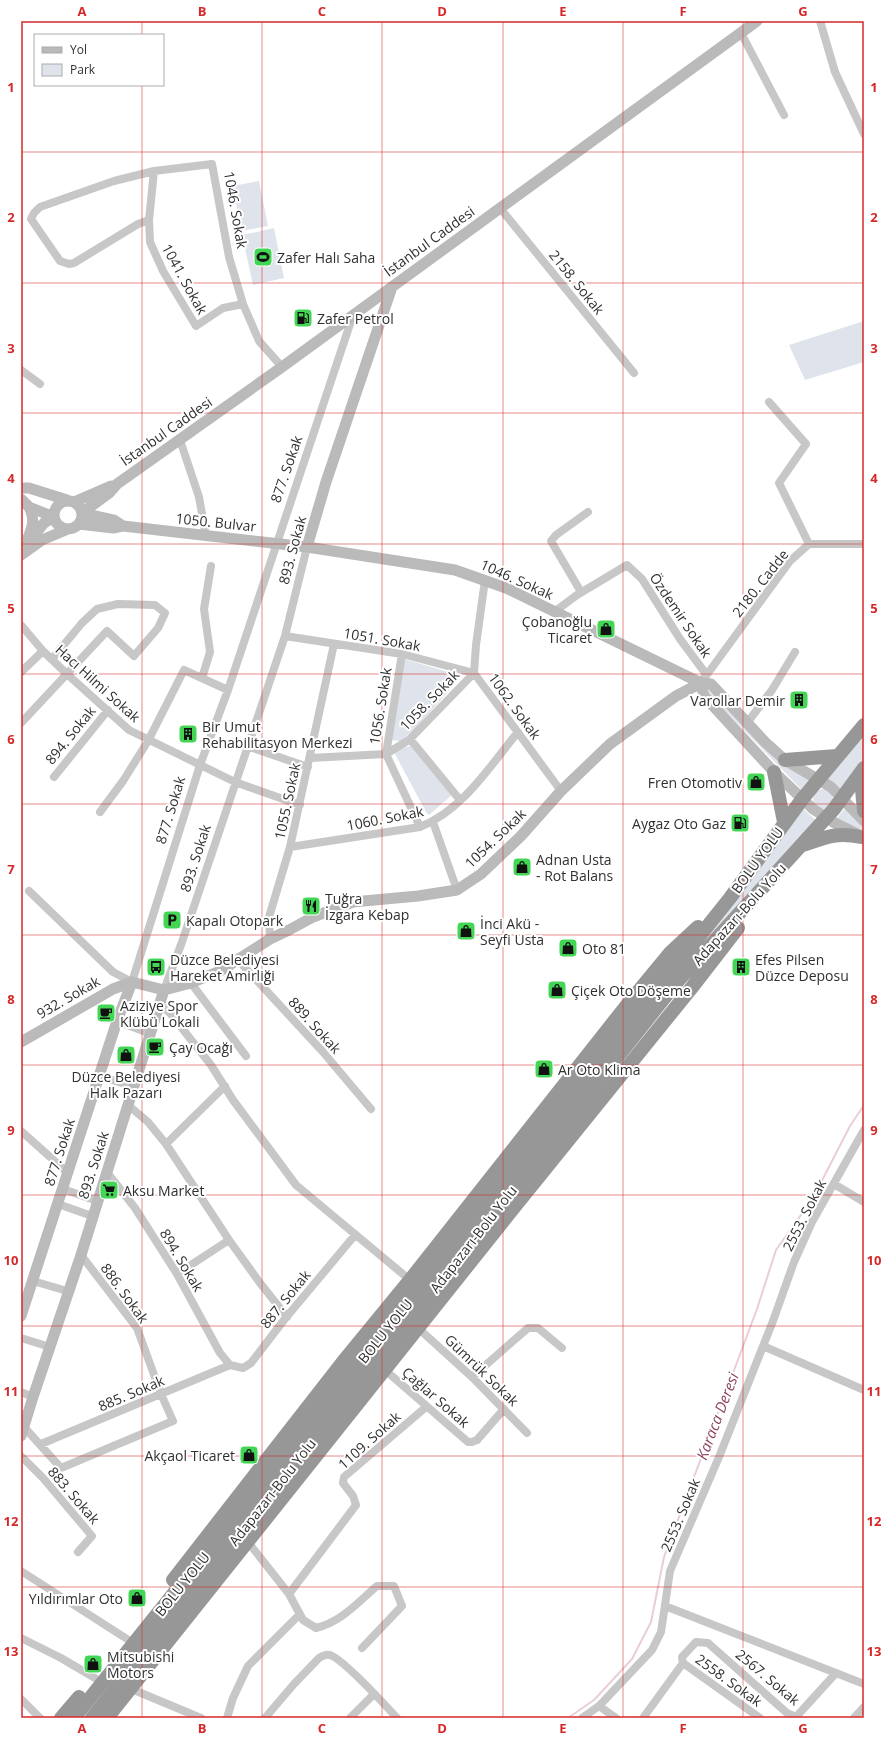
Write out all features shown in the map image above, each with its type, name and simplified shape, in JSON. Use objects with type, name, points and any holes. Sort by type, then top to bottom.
[{"type":"highway","name":"BOLU YOLU","points":[[74,1718],[730,898],[784,822],[864,725]]},
{"type":"highway","points":[[785,760],[837,756]]},
{"type":"highway","name":"Adapazarı-Bolu Yolu","points":[[92,1718],[677,982],[826,818],[864,768]]},
{"type":"highway","points":[[774,772],[784,822]]},
{"type":"highway","points":[[864,782],[862,789],[864,810]]},
{"type":"highway","points":[[802,845],[831,835],[846,834],[863,838]]},
{"type":"highway","points":[[105,1718],[248,1542],[693,986],[748,914],[773,877]]},
{"type":"highway","points":[[62,1718],[127,1639],[342,1363],[410,1280],[670,953],[730,898]]},
{"type":"highway","points":[[68,1718],[95,1678]]},
{"type":"main road","name":"İstanbul Caddesi","points":[[81,518],[117,484],[282,367],[757,21]]},
{"type":"main road","name":"893. Sokak","points":[[307,547],[326,482],[392,287]]},
{"type":"main road","name":"İstanbul Caddesi","points":[[70,501],[117,484]]},
{"type":"main road","points":[[21,555],[42,540],[76,527],[81,518],[79,506],[70,501],[24,486]]},
{"type":"main road","points":[[21,499],[29,507],[34,516],[33,526],[24,548]]},
{"type":"main road","points":[[68,529],[58,525],[54,517],[56,507],[62,501],[70,501]]},
{"type":"main road","points":[[29,507],[54,517]]},
{"type":"main road","points":[[24,548],[44,523],[54,517]]},
{"type":"main road","name":"1050. Bulvar","points":[[81,518],[114,520],[123,526],[307,547]]},
{"type":"main road","name":"1046. Sokak","points":[[307,547],[456,570],[506,588],[701,683],[711,684],[747,723],[785,760],[810,789]]},
{"type":"main road","points":[[701,683],[704,696],[774,772],[810,789],[831,787],[864,820]]},
{"type":"main road","name":"1054. Sokak","points":[[164,990],[191,983],[220,972],[270,939],[313,917],[353,902],[418,896],[456,890],[481,874],[521,836],[561,791],[610,744],[676,696],[701,683]]},
{"type":"main road","points":[[810,789],[813,809],[826,818],[863,838]]},
{"type":"main road","points":[[132,982],[164,990]]},
{"type":"main road","name":"877. Sokak","points":[[21,1316],[23,1302],[33,1281],[117,1021],[132,982]]},
{"type":"main road","name":"932. Sokak","points":[[21,1042],[113,989],[132,982]]},
{"type":"main road","name":"893. Sokak","points":[[22,1432],[67,1291],[81,1255],[106,1171],[164,990]]},
{"type":"street","points":[[820,21],[835,72],[864,134]]},
{"type":"street","points":[[741,33],[784,115]]},
{"type":"street","name":"1046. Sokak","points":[[154,171],[212,164],[229,257],[243,304],[259,341],[282,367]]},
{"type":"street","points":[[154,171],[148,220],[138,224],[74,263],[69,264],[60,261],[32,219],[37,209],[114,181],[154,171]]},
{"type":"street","name":"2158. Sokak","points":[[500,208],[634,372]]},
{"type":"street","name":"1041. Sokak","points":[[148,220],[150,242],[163,270],[196,326],[223,308],[243,304]]},
{"type":"street","name":"877. Sokak","points":[[132,982],[200,764],[228,690],[353,315]]},
{"type":"street","points":[[21,370],[40,384]]},
{"type":"street","points":[[769,402],[806,444],[779,483],[810,544],[864,544]]},
{"type":"street","points":[[180,440],[199,497],[206,536]]},
{"type":"street","points":[[554,612],[581,592],[551,541],[556,535],[588,512]]},
{"type":"street","name":"2180. Cadde","points":[[701,683],[790,561],[810,544]]},
{"type":"street","name":"893. Sokak","points":[[164,990],[182,942],[285,636],[307,547]]},
{"type":"street","points":[[202,678],[210,652],[204,609],[211,566]]},
{"type":"street","name":"Özdemir Sokak","points":[[581,592],[627,566],[642,579],[680,639],[706,674],[701,683]]},
{"type":"street","name":"1062. Sokak","points":[[485,580],[476,645],[474,673],[561,791]]},
{"type":"street","points":[[21,723],[107,631],[134,656],[158,628],[164,613],[155,605],[118,604],[97,608],[82,623],[52,659]]},
{"type":"street","name":"Hacı Hilmi Sokak","points":[[21,625],[67,674],[129,730],[235,782],[300,804]]},
{"type":"street","name":"1051. Sokak","points":[[285,636],[402,654],[474,673]]},
{"type":"street","name":"1055. Sokak","points":[[270,939],[269,917],[290,847],[334,644]]},
{"type":"street","points":[[21,672],[43,650]]},
{"type":"street","points":[[747,723],[772,690],[795,652]]},
{"type":"street","name":"1056. Sokak","points":[[402,654],[386,754],[420,827]]},
{"type":"street","points":[[100,812],[123,781],[148,740],[184,670],[228,690]]},
{"type":"street","name":"1058. Sokak","points":[[310,758],[386,754],[410,739],[474,673]]},
{"type":"street","name":"894. Sokak","points":[[54,778],[108,710]]},
{"type":"street","name":"1060. Sokak","points":[[290,847],[420,827],[433,822],[460,800],[518,732]]},
{"type":"street","points":[[410,739],[460,800]]},
{"type":"street","points":[[247,746],[308,767]]},
{"type":"street","points":[[433,822],[456,890]]},
{"type":"street","points":[[29,891],[113,972],[132,982]]},
{"type":"street","name":"889. Sokak","points":[[238,960],[323,1052],[371,1109]]},
{"type":"street","points":[[191,983],[246,1056]]},
{"type":"street","points":[[160,1005],[170,1013],[211,1065],[233,1100],[296,1185],[410,1280]]},
{"type":"street","points":[[117,1021],[151,1034]]},
{"type":"street","points":[[100,1076],[134,1087]]},
{"type":"street","points":[[166,1144],[225,1086]]},
{"type":"street","points":[[128,1105],[148,1122],[166,1144],[229,1240],[287,1317]]},
{"type":"street","name":"2553. Sokak","points":[[582,1718],[599,1706],[652,1650],[661,1632],[670,1571],[719,1457],[763,1346],[794,1262],[812,1222],[864,1130]]},
{"type":"street","points":[[21,1131],[68,1173]]},
{"type":"street","name":"894. Sokak","points":[[106,1171],[135,1208],[177,1274],[220,1353],[230,1365]]},
{"type":"street","points":[[834,1184],[864,1202]]},
{"type":"street","points":[[63,1189],[97,1201]]},
{"type":"street","points":[[58,1204],[92,1216]]},
{"type":"street","name":"887. Sokak","points":[[230,1365],[243,1368],[251,1362],[355,1234]]},
{"type":"street","points":[[177,1274],[229,1240]]},
{"type":"street","name":"886. Sokak","points":[[41,1444],[62,1468],[173,1421],[161,1394],[137,1328],[81,1255]]},
{"type":"street","points":[[33,1281],[67,1291]]},
{"type":"street","name":"Gümrük Sokak","points":[[418,1328],[472,1377],[527,1433]]},
{"type":"street","points":[[472,1377],[528,1328],[538,1328],[562,1348]]},
{"type":"street","points":[[21,1338],[50,1347]]},
{"type":"street","points":[[763,1346],[864,1390]]},
{"type":"street","name":"885. Sokak","points":[[41,1444],[230,1365]]},
{"type":"street","name":"Çağlar Sokak","points":[[385,1370],[466,1441],[470,1442],[477,1440],[504,1409]]},
{"type":"street","points":[[21,1392],[33,1397]]},
{"type":"street","name":"1109. Sokak","points":[[289,1594],[356,1506],[353,1496],[343,1483],[344,1477],[426,1407]]},
{"type":"street","points":[[22,1432],[41,1444]]},
{"type":"street","name":"883. Sokak","points":[[21,1456],[43,1478],[92,1536],[78,1552]]},
{"type":"street","points":[[248,1542],[289,1594],[299,1615],[303,1620],[316,1628],[330,1625],[347,1613],[377,1586],[394,1586],[402,1606],[362,1648]]},
{"type":"street","points":[[21,1571],[127,1639]]},
{"type":"street","points":[[665,1606],[864,1684]]},
{"type":"street","points":[[227,1718],[233,1698],[248,1666],[299,1615]]},
{"type":"street","points":[[21,1638],[61,1658],[95,1678]]},
{"type":"street","name":"2567. Sokak","points":[[683,1663],[682,1657],[696,1642],[708,1643],[787,1714],[796,1717],[836,1673]]},
{"type":"street","points":[[265,1718],[294,1684],[323,1655],[337,1658],[397,1718]]},
{"type":"street","points":[[643,1718],[683,1663]]},
{"type":"street","name":"2558. Sokak","points":[[683,1663],[760,1718]]},
{"type":"street","points":[[130,1688],[201,1718]]},
{"type":"street","points":[[350,1718],[374,1694]]},
{"type":"street","points":[[21,1699],[40,1718]]},
{"type":"street","points":[[599,1706],[616,1718]]},
{"type":"street","points":[[854,1718],[864,1707]]},
{"type":"green space","points":[[259,181],[268,226],[241,231],[233,186]]},
{"type":"green space","name":"Zafer Halı Saha","points":[[274,228],[284,278],[253,285],[242,235]]},
{"type":"green space","points":[[864,321],[864,362],[805,380],[789,345]]},
{"type":"green space","points":[[404,659],[462,676],[415,729],[401,741],[390,740]]},
{"type":"green space","points":[[710,690],[809,780],[801,789],[707,692]]},
{"type":"green space","points":[[864,734],[864,760],[843,791],[825,777]]},
{"type":"green space","points":[[413,745],[452,795],[429,815],[395,754],[397,750]]},
{"type":"green space","points":[[823,789],[830,792],[833,799],[830,806],[823,809],[816,806],[813,799],[816,792]]},
{"type":"green space","points":[[800,806],[818,822],[690,959]]},
{"type":"green space","points":[[846,807],[864,829],[864,832],[837,818]]},
{"type":"waterway","name":"Karaca Deresi","points":[[568,1718],[594,1700],[632,1659],[651,1622],[664,1557],[757,1309],[776,1250],[813,1198],[850,1126],[864,1105]]},
{"type":"place","name":"Zafer Halı Saha","points":[[263,257]]},
{"type":"place","name":"Zafer Petrol","points":[[303,318]]},
{"type":"place","name":"Çobanoğlu Ticaret","points":[[606,629]]},
{"type":"place","name":"Varollar Demir","points":[[799,700]]},
{"type":"place","name":"Bir Umut Rehabilitasyon Merkezi","points":[[188,734]]},
{"type":"place","name":"Fren Otomotiv","points":[[756,782]]},
{"type":"place","name":"Aygaz Oto Gaz","points":[[740,823]]},
{"type":"place","name":"Adnan Usta - Rot Balans","points":[[522,867]]},
{"type":"place","name":"Tuğra İzgara Kebap","points":[[311,906]]},
{"type":"place","name":"Kapalı Otopark","points":[[172,920]]},
{"type":"place","name":"İnci Akü - Seyfi Usta","points":[[466,931]]},
{"type":"place","name":"Oto 81","points":[[568,948]]},
{"type":"place","name":"Düzce Belediyesi Hareket Amirliği","points":[[156,967]]},
{"type":"place","name":"Efes Pilsen Düzce Deposu","points":[[741,967]]},
{"type":"place","name":"Çiçek Oto Döşeme","points":[[557,990]]},
{"type":"place","name":"Aziziye Spor Klübü Lokali","points":[[106,1013]]},
{"type":"place","name":"Çay Ocağı","points":[[155,1047]]},
{"type":"place","name":"Düzce Belediyesi Halk Pazarı","points":[[126,1055]]},
{"type":"place","name":"Ar Oto Klima","points":[[544,1069]]},
{"type":"place","name":"Aksu Market","points":[[109,1190]]},
{"type":"place","name":"Akçaol Ticaret","points":[[249,1455]]},
{"type":"place","name":"Yıldırımlar Oto","points":[[137,1598]]},
{"type":"place","name":"Mitsubishi Motors","points":[[93,1664]]}]
